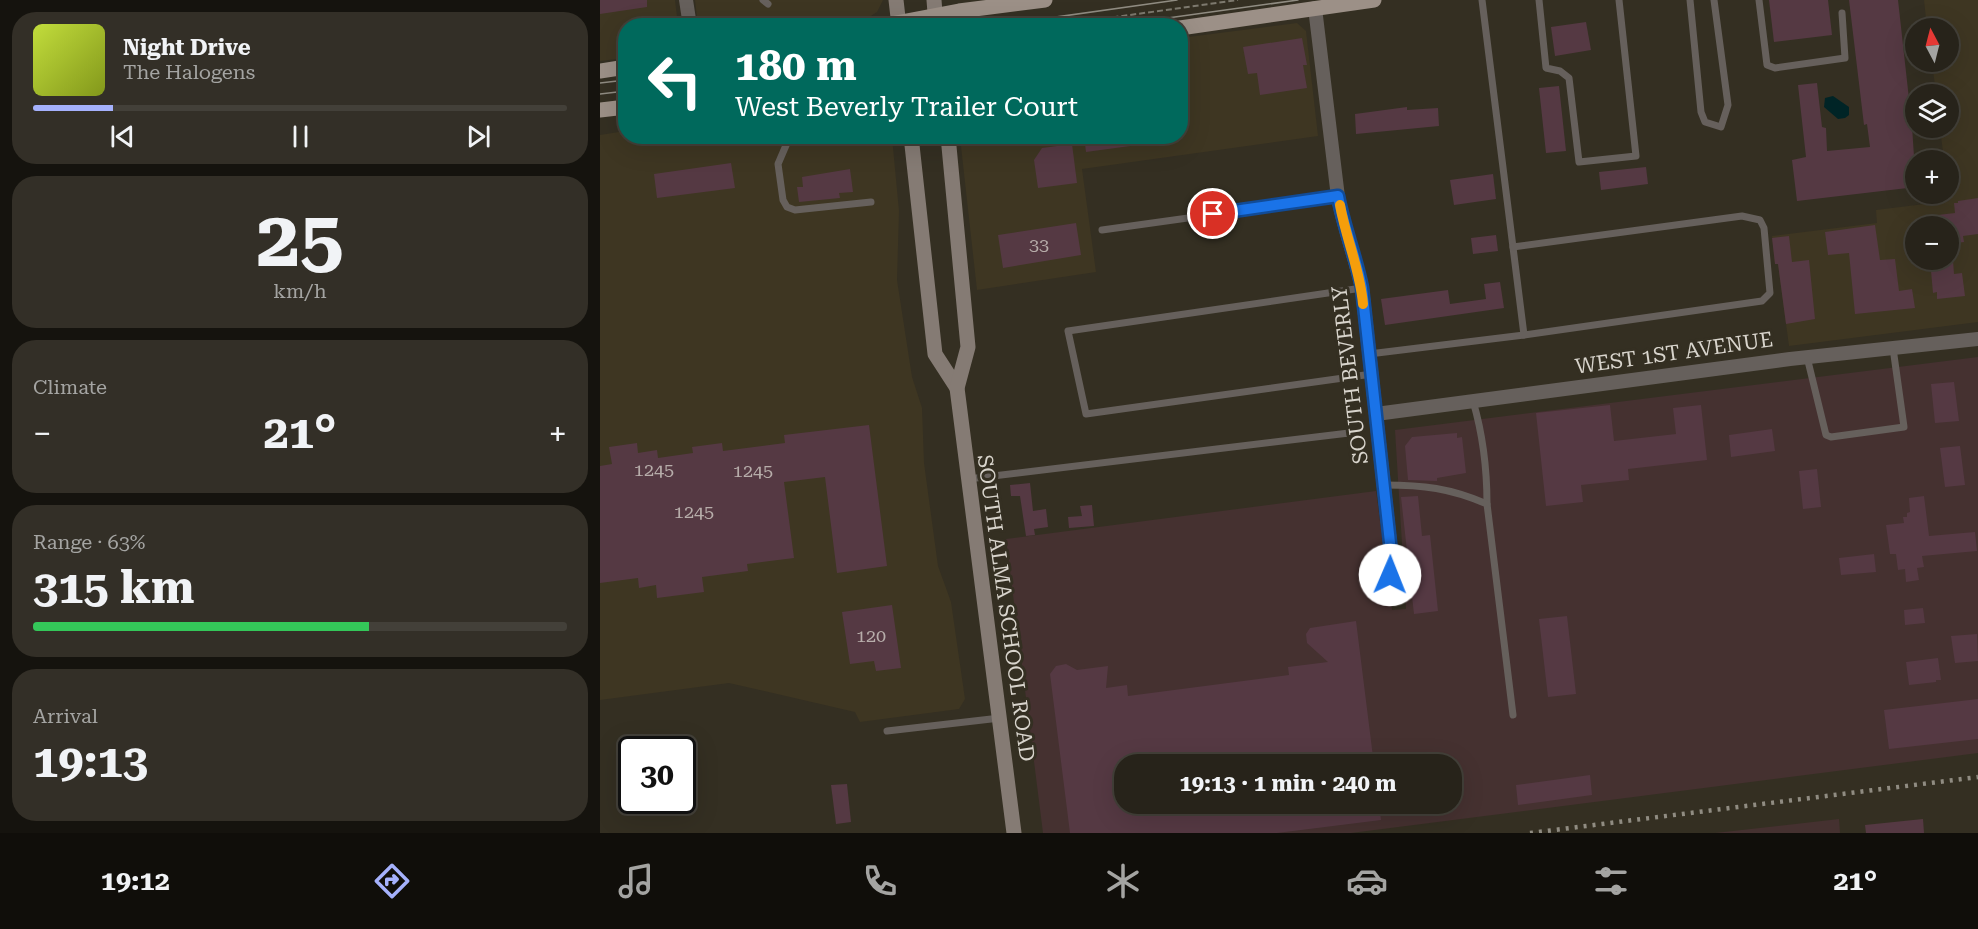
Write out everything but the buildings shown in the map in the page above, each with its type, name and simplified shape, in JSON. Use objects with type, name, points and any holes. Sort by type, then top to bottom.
[{"type":"main road","points":[[896,0],[898,18]]},
{"type":"main road","points":[[934,0],[936,18]]},
{"type":"main road","points":[[952,18],[1045,0]]},
{"type":"main road","points":[[1188,27],[1374,0]]},
{"type":"main road","points":[[600,71],[618,68]]},
{"type":"main road","points":[[600,110],[618,108]]},
{"type":"main road","name":"SOUTH ALMA SCHOOL ROAD","points":[[912,144],[936,354],[957,388]]},
{"type":"main road","name":"SOUTH ALMA SCHOOL ROAD","points":[[949,144],[968,347],[957,388],[1014,833]]},
{"type":"street","points":[[686,0],[689,18]]},
{"type":"street","name":"SOUTH BEVERLY","points":[[1315,8],[1338,196],[1362,288],[1392,561],[1386,596]]},
{"type":"street","name":"WEST 1ST AVENUE","points":[[1376,414],[1807,357],[1978,339]]},
{"type":"lane","points":[[1482,0],[1524,335]]},
{"type":"lane","points":[[1539,0],[1546,68],[1560,71],[1569,78],[1579,162],[1636,156],[1619,0]]},
{"type":"lane","points":[[1690,0],[1701,112],[1705,122],[1721,127],[1728,105],[1714,0]]},
{"type":"lane","points":[[1759,0],[1767,65],[1775,68],[1845,58],[1842,13]]},
{"type":"lane","points":[[787,144],[778,164],[783,200],[787,207],[795,210],[871,202]]},
{"type":"lane","points":[[1102,230],[1338,196]]},
{"type":"lane","points":[[1369,354],[1524,335],[1762,300],[1770,293],[1764,228],[1760,220],[1742,216],[1513,247]]},
{"type":"lane","points":[[1362,288],[1068,331],[1086,414],[1372,374]]},
{"type":"lane","points":[[1807,357],[1826,435],[1831,437],[1904,427],[1893,348]]},
{"type":"lane","points":[[1473,401],[1480,424],[1487,470],[1487,504],[1513,715]]},
{"type":"lane","points":[[968,479],[1349,433]]},
{"type":"lane","points":[[1384,485],[1441,488],[1464,494],[1487,504]]},
{"type":"lane","points":[[887,731],[1000,718]]},
{"type":"path","points":[[1108,18],[1238,0]]},
{"type":"shaded area","points":[[600,0],[675,0],[677,18],[618,18],[618,59],[600,61]]},
{"type":"shaded area","points":[[695,0],[883,0],[877,12],[868,18],[697,18]]},
{"type":"shaded area","points":[[1924,0],[1978,0],[1978,322],[1789,346],[1772,236],[1877,223],[1876,210],[1925,204],[1959,204],[1959,150],[1943,150],[1941,138],[1959,138],[1959,84],[1935,84],[1933,72],[1959,72],[1959,18],[1926,18]]},
{"type":"shaded area","points":[[1297,23],[1306,31],[1318,136],[1082,169],[1096,272],[977,290],[961,144],[1188,144],[1188,37]]},
{"type":"shaded area","points":[[618,132],[618,144],[893,144],[899,211],[897,280],[912,377],[922,408],[924,463],[938,566],[951,602],[965,699],[959,709],[860,722],[855,712],[729,683],[600,700],[600,135]]},
{"type":"shaded area","points":[[1978,357],[1978,753],[1351,833],[1043,833],[1006,539],[1376,491],[1392,610],[1406,609],[1395,430]]},
{"type":"shaded area","points":[[1839,819],[1840,833],[1715,833]]},
{"type":"water","points":[[1833,96],[1849,107],[1849,115],[1845,118],[1838,119],[1824,107],[1825,98]]},
{"type":"tram line","points":[[1049,18],[1177,0]]},
{"type":"tram line","points":[[1168,18],[1298,0]]},
{"type":"tram line","points":[[600,83],[618,81]]},
{"type":"tram line","points":[[600,94],[618,92]]},
{"type":"railway","points":[[1530,833],[1978,777]]},
{"type":"slow traffic","points":[[1340,205],[1357,265],[1363,304]]},
{"type":"route","points":[[1213,214],[1338,196],[1362,288],[1392,561],[1390,575]]}]
